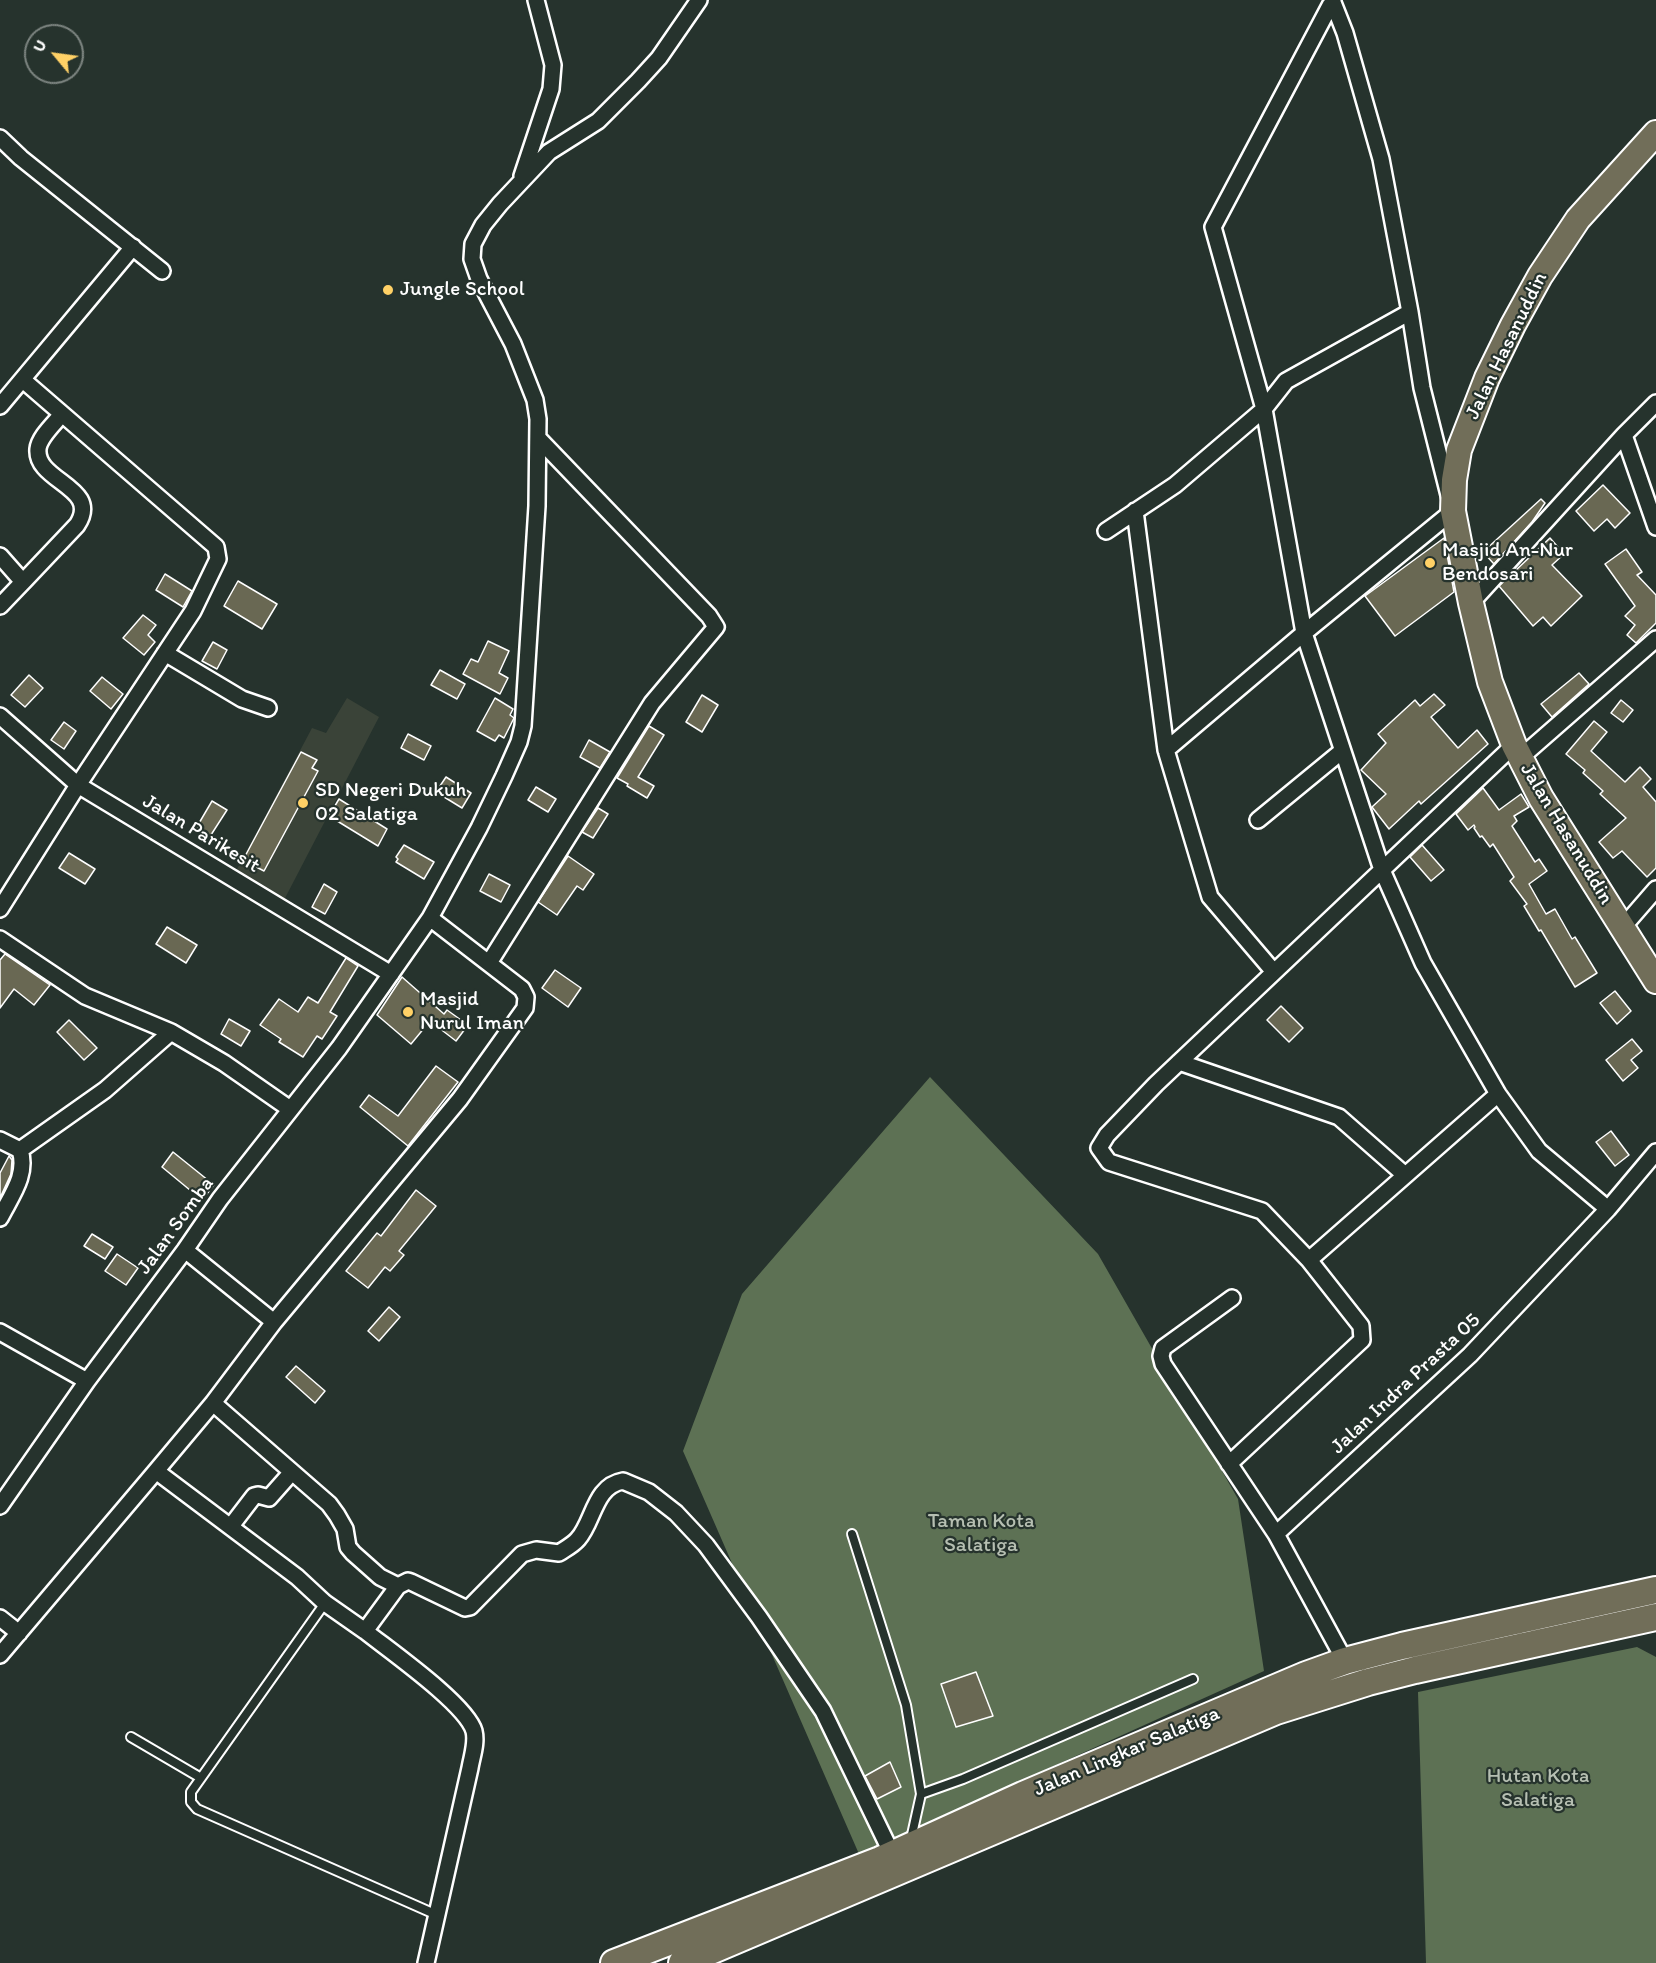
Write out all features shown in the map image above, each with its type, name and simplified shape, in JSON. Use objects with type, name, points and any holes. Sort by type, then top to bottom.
[{"type":"highway","points":[[1610,1601],[1656,1581]]},
{"type":"highway","name":"Jalan Lingkar Salatiga","points":[[682,1963],[1034,1791],[1306,1675],[1345,1661],[1402,1646],[1656,1590]]},
{"type":"highway","name":"Jalan Lingkar Salatiga","points":[[614,1963],[907,1855],[1276,1711],[1415,1670],[1656,1619]]},
{"type":"main road","name":"Jalan Hasanuddin","points":[[1656,133],[1578,219],[1540,276],[1513,325],[1486,378],[1459,450],[1454,480],[1453,511],[1471,603],[1490,682],[1517,751],[1541,798],[1656,981]]},
{"type":"street","points":[[520,182],[554,76],[536,0]]},
{"type":"street","name":"Jalan Somba","points":[[0,1506],[87,1381],[185,1250],[220,1199],[339,1048],[430,918],[479,828],[504,776],[522,734],[537,506],[538,438],[535,400],[513,344],[479,279],[472,259],[473,244],[483,225],[520,182],[555,148],[598,121],[638,81],[659,58],[699,0]]},
{"type":"street","points":[[1166,750],[1453,511],[1422,388],[1381,159],[1345,33],[1333,0]]},
{"type":"street","points":[[1333,0],[1213,227],[1264,409],[1304,633],[1382,870],[1423,963],[1498,1094],[1539,1151],[1608,1209]]},
{"type":"street","points":[[0,138],[21,158],[162,271]]},
{"type":"street","points":[[0,406],[133,247]]},
{"type":"street","points":[[1106,531],[1175,485],[1264,409],[1286,381],[1410,312]]},
{"type":"street","points":[[0,909],[78,785],[193,611],[218,559],[216,547],[23,380]]},
{"type":"street","points":[[1471,603],[1656,403]]},
{"type":"street","points":[[0,606],[84,515],[80,499],[39,459],[38,448],[43,438],[62,414]]},
{"type":"street","points":[[1624,435],[1656,527]]},
{"type":"street","points":[[489,963],[652,703],[716,627],[709,616],[538,438]]},
{"type":"street","points":[[1136,511],[1166,750],[1210,897],[1274,972]]},
{"type":"street","points":[[0,556],[22,582]]},
{"type":"street","points":[[1229,1464],[1362,1340],[1361,1326],[1309,1260],[1262,1211],[1109,1162],[1099,1148],[1107,1135],[1179,1062],[1382,870],[1517,751],[1656,639]]},
{"type":"street","points":[[165,653],[242,699],[268,708]]},
{"type":"street","name":"Jalan Parikesit","points":[[0,716],[78,785],[391,974]]},
{"type":"street","points":[[1258,820],[1342,751]]},
{"type":"street","points":[[1623,927],[1656,889]]},
{"type":"street","points":[[0,1655],[213,1403],[274,1322],[460,1099],[525,1008],[526,997],[522,988],[430,918]]},
{"type":"street","points":[[0,939],[85,996],[171,1032],[224,1063],[290,1109]]},
{"type":"street","points":[[21,1150],[105,1090],[171,1032]]},
{"type":"street","points":[[1179,1062],[1339,1117],[1405,1175]]},
{"type":"street","points":[[1309,1260],[1498,1094]]},
{"type":"street","points":[[0,1140],[21,1150]]},
{"type":"street","points":[[0,1218],[22,1173],[24,1162],[21,1150]]},
{"type":"street","name":"Jalan Indra Prasta 05","points":[[1276,1534],[1470,1355],[1608,1209],[1656,1152]]},
{"type":"street","points":[[185,1250],[274,1322]]},
{"type":"street","points":[[1232,1298],[1163,1348],[1161,1356],[1163,1364],[1276,1534],[1345,1661]]},
{"type":"street","points":[[0,1332],[87,1381]]},
{"type":"street","points":[[213,1403],[328,1504],[345,1529],[348,1547],[353,1553],[380,1577],[398,1586]]},
{"type":"street","points":[[156,1471],[304,1582],[325,1603],[365,1631],[450,1698],[467,1717],[474,1730],[474,1751],[426,1963]]},
{"type":"street","points":[[231,1526],[254,1496],[269,1498],[292,1472]]},
{"type":"street","points":[[365,1631],[398,1586],[408,1581],[465,1608],[470,1607],[522,1554],[536,1550],[559,1553],[578,1540],[608,1487],[615,1482],[623,1481],[638,1486],[676,1513],[706,1545],[823,1711],[907,1855]]},
{"type":"street","points":[[0,1617],[20,1633]]},
{"type":"lane","points":[[852,1534],[906,1705],[921,1794],[907,1855]]},
{"type":"lane","points":[[325,1603],[191,1792],[191,1802],[196,1809],[437,1915]]},
{"type":"lane","points":[[921,1794],[963,1779],[1193,1679]]},
{"type":"lane","points":[[131,1737],[201,1778]]},
{"type":"shaded area","name":"SD Negeri Dukuh 02 Salatiga","points":[[347,698],[379,717],[283,902],[235,873],[312,728],[326,733]]},
{"type":"green space","name":"Taman Kota Salatiga","points":[[930,1077],[1098,1254],[1238,1499],[1264,1671],[859,1854],[683,1451],[742,1294]]},
{"type":"green space","name":"Hutan Kota Salatiga","points":[[1637,1647],[1656,1657],[1656,1963],[1426,1963],[1418,1692]]},
{"type":"building","points":[[1603,485],[1630,513],[1615,528],[1607,519],[1594,531],[1576,511]]},
{"type":"building","points":[[1541,499],[1545,503],[1532,522],[1494,564],[1483,552]]},
{"type":"building","name":"Masjid An-Nur Bendosari","points":[[1444,538],[1454,592],[1395,636],[1365,596]]},
{"type":"building","points":[[1550,538],[1564,554],[1552,565],[1582,596],[1551,626],[1543,617],[1533,626],[1499,586]]},
{"type":"building","points":[[1626,549],[1642,572],[1637,575],[1656,595],[1656,623],[1636,643],[1627,635],[1635,625],[1625,616],[1635,606],[1605,564]]},
{"type":"building","points":[[165,574],[192,591],[183,607],[156,590]]},
{"type":"building","points":[[238,581],[277,604],[262,629],[224,606]]},
{"type":"building","points":[[143,615],[156,625],[148,635],[155,642],[144,655],[123,638]]},
{"type":"building","points":[[488,641],[509,651],[499,673],[508,678],[500,694],[463,674],[471,659],[478,662]]},
{"type":"building","points":[[213,642],[227,650],[217,669],[202,661]]},
{"type":"building","points":[[440,670],[465,684],[457,699],[431,685]]},
{"type":"building","points":[[1579,673],[1589,684],[1552,717],[1541,704]]},
{"type":"building","points":[[29,675],[43,688],[25,707],[11,695]]},
{"type":"building","points":[[102,677],[123,694],[111,709],[90,691]]},
{"type":"building","points":[[1434,694],[1445,705],[1431,717],[1458,748],[1477,730],[1488,744],[1421,804],[1419,801],[1389,829],[1372,807],[1386,794],[1361,770],[1386,743],[1378,734],[1415,700],[1420,706]]},
{"type":"building","points":[[702,695],[718,705],[702,732],[686,722]]},
{"type":"building","points":[[495,698],[513,709],[510,715],[514,718],[504,738],[499,735],[495,741],[477,731]]},
{"type":"building","points":[[1621,700],[1633,710],[1623,722],[1611,713]]},
{"type":"building","points":[[1594,721],[1607,732],[1591,751],[1625,782],[1640,767],[1651,779],[1643,787],[1656,802],[1656,868],[1647,877],[1622,851],[1613,858],[1599,842],[1626,818],[1600,794],[1603,791],[1583,773],[1585,770],[1566,754]]},
{"type":"building","points":[[64,722],[76,731],[64,749],[51,740]]},
{"type":"building","points":[[649,726],[664,735],[638,777],[654,786],[647,798],[617,778]]},
{"type":"building","points":[[408,734],[431,746],[424,760],[401,748]]},
{"type":"building","points":[[589,740],[610,752],[600,768],[580,757]]},
{"type":"building","points":[[301,752],[317,760],[312,768],[318,771],[264,871],[243,860]]},
{"type":"building","points":[[446,777],[471,793],[462,808],[436,792]]},
{"type":"building","points":[[536,787],[556,799],[548,812],[528,800]]},
{"type":"building","points":[[1483,788],[1499,810],[1521,794],[1529,807],[1514,816],[1517,821],[1512,826],[1535,862],[1539,859],[1547,871],[1529,884],[1546,914],[1555,909],[1572,939],[1575,937],[1597,973],[1575,987],[1524,906],[1527,904],[1510,881],[1514,877],[1493,844],[1490,847],[1482,836],[1480,837],[1474,825],[1468,830],[1456,814]]},
{"type":"building","points":[[339,799],[387,829],[378,846],[329,816]]},
{"type":"building","points":[[212,801],[227,810],[209,838],[195,830]]},
{"type":"building","points":[[598,808],[608,814],[593,838],[582,832]]},
{"type":"building","points":[[404,845],[434,862],[424,879],[396,862],[398,859],[396,857]]},
{"type":"building","points":[[1422,845],[1444,870],[1431,881],[1410,857]]},
{"type":"building","points":[[69,853],[95,869],[85,884],[59,868]]},
{"type":"building","points":[[568,856],[594,874],[583,890],[577,886],[557,915],[538,902]]},
{"type":"building","points":[[489,874],[510,885],[501,902],[480,891]]},
{"type":"building","points":[[324,884],[337,892],[325,914],[312,907]]},
{"type":"building","points":[[167,927],[197,945],[186,963],[156,944]]},
{"type":"building","points":[[5,954],[50,985],[34,1005],[14,989],[0,1008],[0,960]]},
{"type":"building","points":[[346,958],[358,966],[330,1012],[337,1016],[322,1039],[317,1036],[303,1057],[279,1042],[281,1039],[260,1025],[279,999],[298,1012],[308,997],[318,1003]]},
{"type":"building","points":[[555,970],[581,988],[568,1007],[542,988]]},
{"type":"building","name":"Masjid Nurul Iman","points":[[402,977],[444,1014],[447,1010],[468,1025],[456,1041],[430,1021],[411,1044],[377,1015]]},
{"type":"building","points":[[1615,991],[1631,1011],[1617,1024],[1600,1003]]},
{"type":"building","points":[[1281,1006],[1303,1028],[1289,1042],[1267,1020]]},
{"type":"building","points":[[229,1019],[250,1031],[241,1046],[221,1034]]},
{"type":"building","points":[[69,1020],[97,1048],[84,1060],[57,1032]]},
{"type":"building","points":[[1632,1039],[1642,1051],[1631,1060],[1638,1068],[1623,1081],[1606,1060]]},
{"type":"building","points":[[436,1066],[458,1082],[408,1146],[360,1107],[369,1095],[398,1116]]},
{"type":"building","points":[[1611,1131],[1629,1155],[1615,1166],[1596,1142]]},
{"type":"building","points":[[173,1152],[214,1185],[202,1200],[162,1167]]},
{"type":"building","points":[[9,1156],[12,1160],[11,1174],[0,1198],[0,1173]]},
{"type":"building","points":[[416,1190],[436,1206],[399,1251],[404,1255],[390,1271],[385,1267],[368,1288],[346,1271],[377,1233],[381,1236]]},
{"type":"building","points":[[92,1234],[113,1247],[105,1259],[84,1246]]},
{"type":"building","points":[[117,1254],[138,1268],[126,1285],[105,1271]]},
{"type":"building","points":[[389,1307],[400,1317],[379,1341],[368,1331]]},
{"type":"building","points":[[296,1366],[325,1391],[315,1403],[286,1377]]},
{"type":"building","points":[[976,1672],[993,1716],[956,1727],[941,1684]]},
{"type":"building","points":[[890,1762],[901,1787],[877,1799],[865,1776]]},
{"type":"place","name":"Jungle School","points":[[388,290]]},
{"type":"place","name":"Masjid An-Nur Bendosari","points":[[1430,563]]},
{"type":"place","name":"SD Negeri Dukuh 02 Salatiga","points":[[303,803]]},
{"type":"place","name":"Masjid Nurul Iman","points":[[408,1012]]}]
